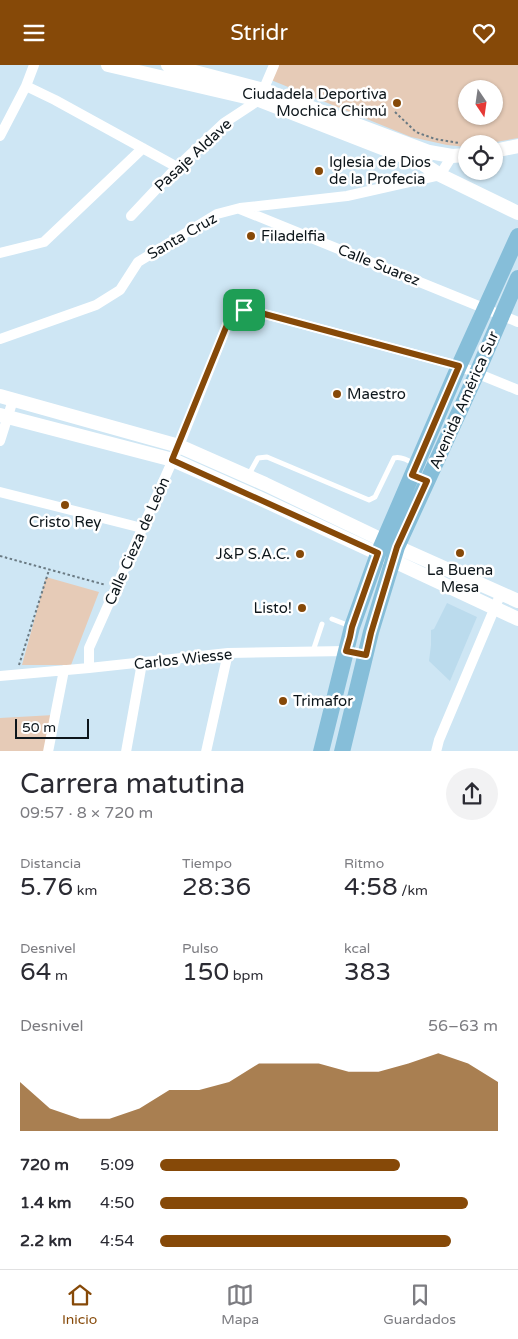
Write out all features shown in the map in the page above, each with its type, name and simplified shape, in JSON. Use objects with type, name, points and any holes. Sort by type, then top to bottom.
[{"type":"main road","points":[[108,65],[261,95],[423,164],[440,175],[518,213]]},
{"type":"main road","points":[[168,65],[429,151],[458,156]]},
{"type":"main road","points":[[503,145],[518,146]]},
{"type":"main road","name":"Avenida América Sur","points":[[321,751],[352,627],[388,551],[459,366],[518,236]]},
{"type":"main road","name":"Avenida América Sur","points":[[419,473],[477,373],[518,278]]},
{"type":"main road","points":[[7,398],[179,445],[265,484],[494,608],[518,619]]},
{"type":"main road","points":[[4,416],[172,460],[388,551],[518,601]]},
{"type":"main road","points":[[259,498],[265,484]]},
{"type":"main road","name":"Avenida América Sur","points":[[342,751],[366,655],[388,551]]},
{"type":"street","points":[[0,136],[4,120],[26,86],[34,65]]},
{"type":"street","points":[[261,95],[274,65]]},
{"type":"street","points":[[26,86],[177,167]]},
{"type":"street","name":"Pasaje Aldave","points":[[131,216],[177,167],[224,123],[261,95]]},
{"type":"street","points":[[0,253],[44,242],[143,148]]},
{"type":"street","points":[[440,175],[452,156]]},
{"type":"street","name":"Santa Cruz","points":[[0,339],[96,305],[120,290],[138,261],[218,214],[240,208],[347,196],[440,175]]},
{"type":"street","name":"Calle Suarez","points":[[240,208],[518,322]]},
{"type":"street","name":"Calle Cieza de León","points":[[89,669],[89,648],[179,445],[231,315],[244,310],[257,312],[459,366]]},
{"type":"street","points":[[459,366],[518,390]]},
{"type":"street","points":[[0,441],[7,398]]},
{"type":"street","points":[[0,492],[142,528]]},
{"type":"street","points":[[436,751],[501,593]]},
{"type":"street","name":"Carlos Wiesse","points":[[0,676],[89,669],[228,653],[346,651],[366,655]]},
{"type":"street","points":[[206,751],[228,653]]},
{"type":"street","points":[[126,751],[142,663]]},
{"type":"street","points":[[48,751],[64,670]]},
{"type":"lane","points":[[248,476],[258,458],[267,457],[369,500],[375,497],[394,458],[405,459],[419,473]]},
{"type":"lane","points":[[332,619],[352,627]]},
{"type":"lane","points":[[313,651],[322,624]]},
{"type":"path","points":[[395,112],[416,132],[435,139],[458,143]]},
{"type":"path","points":[[0,556],[116,588]]},
{"type":"path","points":[[16,674],[49,570]]},
{"type":"shaded area","name":"Ciudadela Deportiva Mochica Chimú","points":[[277,65],[518,65],[518,138],[503,141],[503,135],[458,135],[458,146],[411,137],[271,80]]},
{"type":"shaded area","points":[[46,577],[99,592],[71,665],[22,665]]},
{"type":"shaded area","points":[[447,603],[477,617],[450,681],[429,661],[431,630],[434,629]]},
{"type":"shaded area","points":[[54,715],[45,751],[0,751],[0,718]]},
{"type":"place","name":"Ciudadela Deportiva Mochica Chimú","points":[[397,103]]},
{"type":"place","name":"Iglesia de Dios de la Profecia","points":[[319,171]]},
{"type":"place","name":"Filadelfia","points":[[251,236]]},
{"type":"place","name":"Maestro","points":[[337,394]]},
{"type":"place","name":"Cristo Rey","points":[[65,505]]},
{"type":"place","name":"La Buena Mesa","points":[[460,553]]},
{"type":"place","name":"J&P S.A.C.","points":[[300,554]]},
{"type":"place","name":"Listo!","points":[[302,608]]},
{"type":"place","name":"Trimafor","points":[[283,701]]},
{"type":"route","points":[[244,310],[459,366],[412,475],[427,481],[397,547],[366,655],[346,651],[352,627],[378,553],[172,460],[231,315],[244,310]]}]
